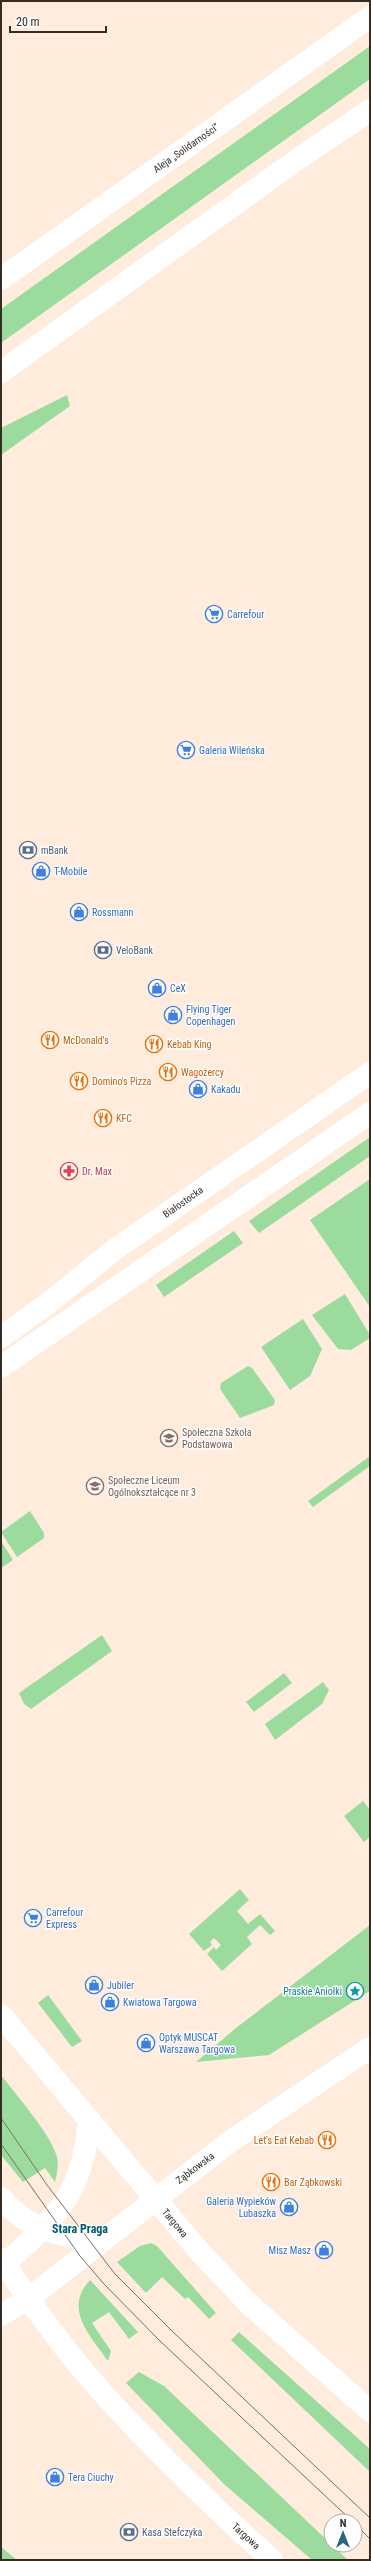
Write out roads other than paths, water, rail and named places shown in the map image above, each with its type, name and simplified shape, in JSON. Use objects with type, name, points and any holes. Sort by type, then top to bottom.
[{"type":"main road","name":"Aleja „Solidarności”","points":[[1,279],[370,17]]},
{"type":"main road","points":[[1,372],[291,164],[370,110]]},
{"type":"main road","name":"Białostocka","points":[[1,1337],[50,1302],[114,1250],[370,1073]]},
{"type":"main road","points":[[1,1367],[370,1113]]},
{"type":"main road","name":"Targowa","points":[[1,2015],[199,2251],[249,2304],[370,2411]]},
{"type":"main road","name":"Ząbkowska","points":[[1,2315],[28,2299],[154,2198],[228,2143],[370,2048]]},
{"type":"main road","points":[[2,2263],[43,2230],[63,2207],[75,2182],[85,2153],[89,2120]]},
{"type":"main road","points":[[1,2198],[22,2218],[43,2230],[66,2236],[101,2240]]},
{"type":"main road","name":"Targowa","points":[[2,2263],[28,2299],[99,2389],[152,2446],[204,2498],[272,2560]]},
{"type":"tram line","points":[[1,2118],[47,2185],[115,2274],[172,2331],[370,2518]]},
{"type":"tram line","points":[[1,2144],[80,2256],[104,2284],[160,2341],[343,2513]]},
{"type":"tram line","points":[[363,2532],[370,2539]]},
{"type":"place","name":"Carrefour","points":[[214,614]]},
{"type":"place","name":"Galeria Wileńska","points":[[186,750]]},
{"type":"place","name":"mBank","points":[[28,850]]},
{"type":"place","name":"T-Mobile","points":[[41,871]]},
{"type":"place","name":"Rossmann","points":[[79,912]]},
{"type":"place","name":"VeloBank","points":[[103,950]]},
{"type":"place","name":"CeX","points":[[157,988]]},
{"type":"place","name":"Flying Tiger Copenhagen","points":[[173,1015]]},
{"type":"place","name":"McDonald's","points":[[50,1040]]},
{"type":"place","name":"Kebab King","points":[[154,1044]]},
{"type":"place","name":"Wagożercy","points":[[168,1072]]},
{"type":"place","name":"Domino's Pizza","points":[[79,1081]]},
{"type":"place","name":"Kakadu","points":[[198,1089]]},
{"type":"place","name":"KFC","points":[[103,1118]]},
{"type":"place","name":"Dr. Max","points":[[69,1171]]},
{"type":"place","name":"Społeczna Szkoła Podstawowa","points":[[169,1438]]},
{"type":"place","name":"Społeczne Liceum Ogólnokształcące nr 3","points":[[95,1486]]},
{"type":"place","name":"Carrefour Express","points":[[33,1918]]},
{"type":"place","name":"Jubiler","points":[[94,1985]]},
{"type":"place","name":"Praskie Aniołki","points":[[355,1991]]},
{"type":"place","name":"Kwiatowa Targowa","points":[[110,2002]]},
{"type":"place","name":"Optyk MUSCAT Warszawa Targowa","points":[[146,2043]]},
{"type":"place","name":"Let's Eat Kebab","points":[[327,2140]]},
{"type":"place","name":"Bar Ząbkowski","points":[[271,2182]]},
{"type":"place","name":"Galeria Wypieków Lubaszka","points":[[289,2207]]},
{"type":"place","name":"Misz Masz","points":[[324,2250]]},
{"type":"place","name":"Tera Ciuchy","points":[[55,2477]]},
{"type":"place","name":"Kasa Stefczyka","points":[[129,2532]]},
{"type":"district","name":"Stara Praga","points":[[80,2229]]}]
